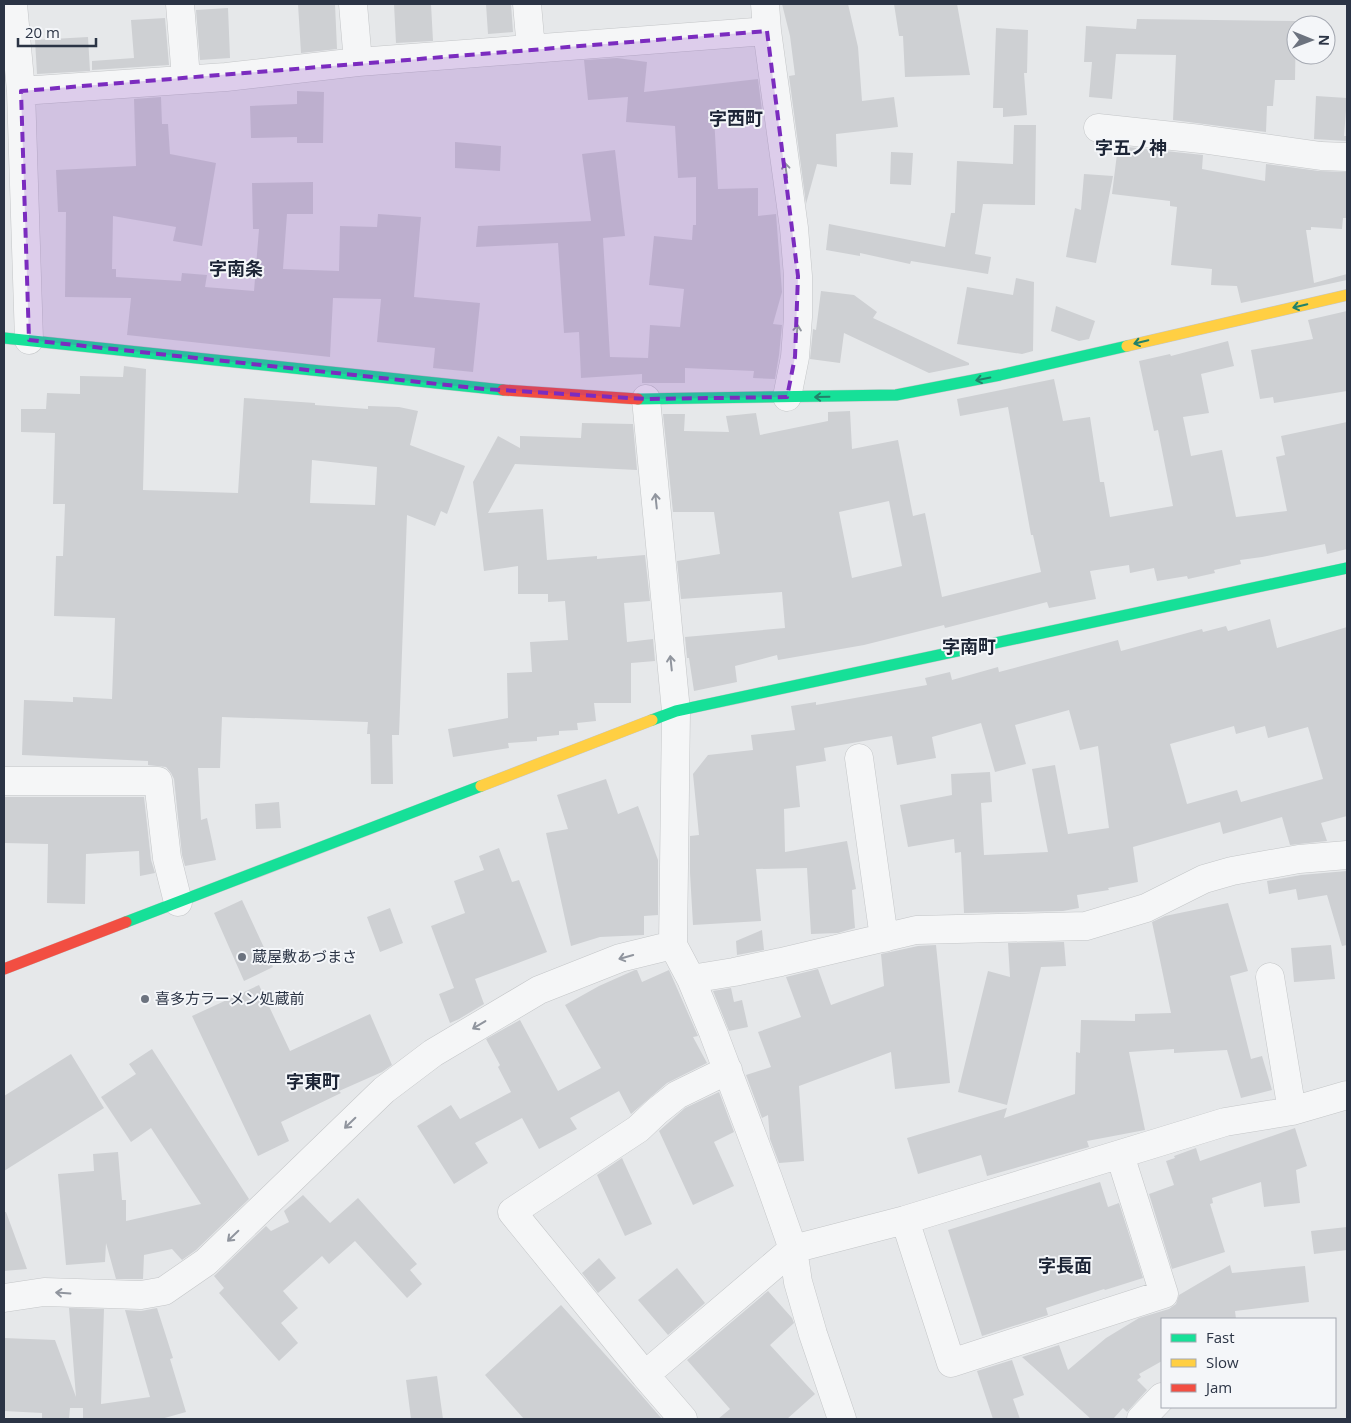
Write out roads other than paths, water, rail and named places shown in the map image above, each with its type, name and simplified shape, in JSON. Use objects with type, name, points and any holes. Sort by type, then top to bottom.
[{"type":"street","points":[[13,4],[21,91],[17,339],[484,389],[646,399],[896,395],[965,383],[1347,295]]},
{"type":"street","points":[[180,4],[186,78]]},
{"type":"street","points":[[353,4],[358,62]]},
{"type":"street","points":[[527,4],[531,49]]},
{"type":"street","points":[[766,4],[767,31],[798,276],[795,358],[787,397]]},
{"type":"street","points":[[21,91],[186,78],[226,77],[358,62],[767,31]]},
{"type":"street","points":[[1098,128],[1202,139],[1321,156],[1347,157]]},
{"type":"street","points":[[646,399],[676,711],[673,945],[691,979],[728,1070],[793,1249],[798,1282],[813,1334],[842,1419]]},
{"type":"street","points":[[4,969],[676,711],[1347,568]]},
{"type":"street","points":[[859,758],[884,938]]},
{"type":"street","points":[[4,781],[158,781],[167,858],[178,902]]},
{"type":"street","points":[[691,979],[762,966],[916,930],[1086,926],[1146,908],[1204,879],[1232,871],[1299,859],[1347,856]]},
{"type":"street","points":[[4,1298],[44,1292],[141,1295],[164,1291],[206,1262],[384,1090],[433,1053],[539,990],[620,958],[673,945]]},
{"type":"street","points":[[1270,977],[1292,1111]]},
{"type":"street","points":[[683,1419],[512,1212],[638,1130],[677,1095],[728,1070]]},
{"type":"street","points":[[645,1375],[793,1249],[905,1220],[1225,1122],[1292,1111],[1347,1095]]},
{"type":"street","points":[[905,1220],[951,1363],[1164,1294],[1120,1155]]},
{"type":"street","points":[[1141,1419],[1161,1398]]},
{"type":"place","name":"蔵屋敷あづまさ","points":[[242,957]]},
{"type":"place","name":"喜多方ラーメン処蔵前","points":[[145,999]]},
{"type":"district","name":"字西町","points":[[736,119]]},
{"type":"district","name":"字五ノ神","points":[[1131,148]]},
{"type":"district","name":"字南条","points":[[236,269]]},
{"type":"district","name":"字南町","points":[[969,647]]},
{"type":"district","name":"字東町","points":[[313,1082]]},
{"type":"district","name":"字長面","points":[[1065,1266]]}]
